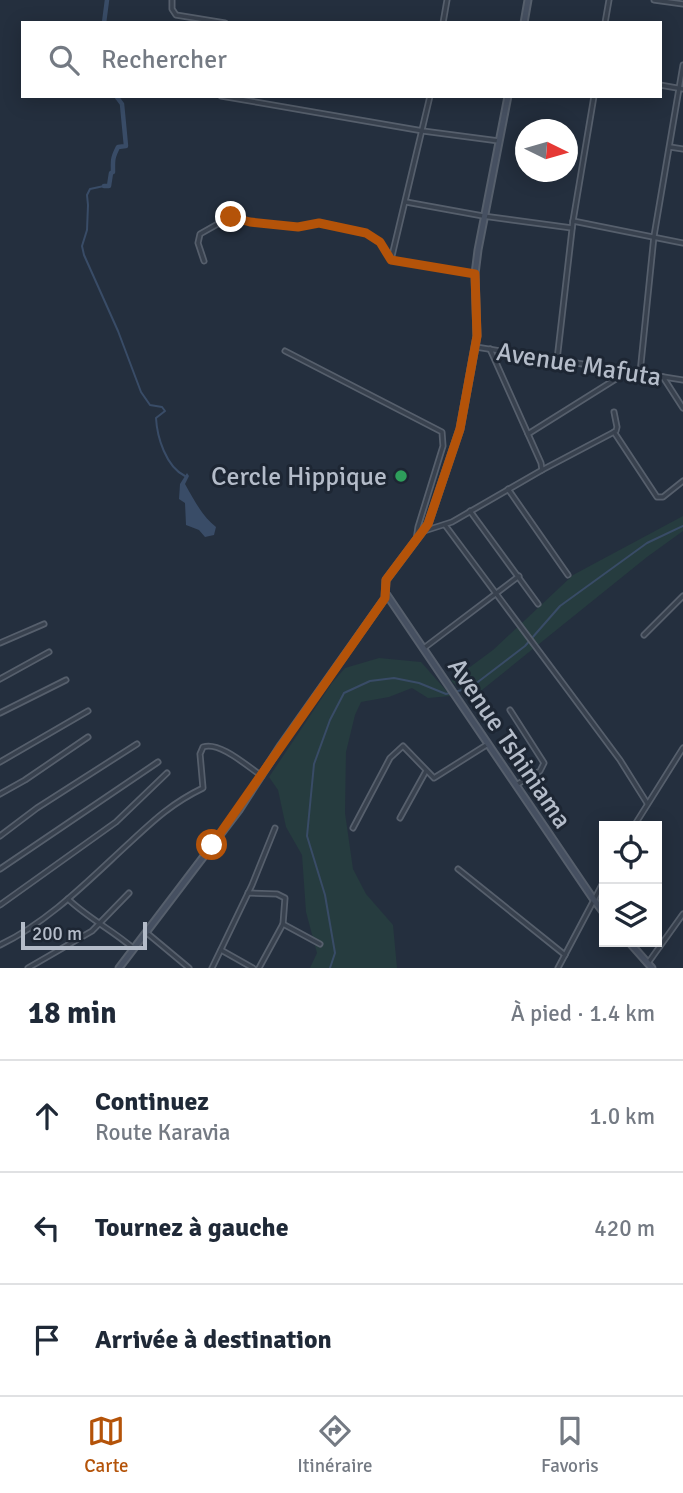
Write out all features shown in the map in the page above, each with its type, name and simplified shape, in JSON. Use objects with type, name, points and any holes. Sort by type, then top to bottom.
[{"type":"street","points":[[172,0],[173,12],[178,16],[212,21]]},
{"type":"street","points":[[443,21],[447,0]]},
{"type":"street","points":[[524,21],[528,0]]},
{"type":"street","points":[[605,21],[609,0]]},
{"type":"street","points":[[654,0],[683,4]]},
{"type":"street","points":[[640,373],[654,236],[683,65]]},
{"type":"street","points":[[662,85],[681,88]]},
{"type":"street","points":[[233,98],[499,141]]},
{"type":"street","points":[[391,260],[424,131],[430,98]]},
{"type":"street","points":[[119,968],[262,776],[285,738],[382,603],[386,593],[386,580],[424,531],[460,429],[476,347],[478,326],[475,274],[508,98]]},
{"type":"street","points":[[557,360],[572,228],[594,98]]},
{"type":"street","points":[[670,147],[683,149]]},
{"type":"street","points":[[406,202],[572,228]]},
{"type":"street","points":[[204,261],[198,243],[200,234],[230,217],[298,227],[319,223],[366,233],[380,242],[391,260],[475,274]]},
{"type":"street","points":[[573,221],[683,243]]},
{"type":"street","name":"Avenue Mafuta","points":[[476,347],[683,380]]},
{"type":"street","points":[[490,349],[542,470]]},
{"type":"street","points":[[285,351],[442,432],[443,446],[415,542]]},
{"type":"street","points":[[528,435],[629,371]]},
{"type":"street","points":[[663,377],[683,408]]},
{"type":"street","points":[[424,531],[445,526],[614,432],[617,427],[614,412]]},
{"type":"street","points":[[614,432],[657,497],[663,497],[683,481]]},
{"type":"street","points":[[508,489],[568,575]]},
{"type":"street","points":[[470,511],[538,604]]},
{"type":"street","points":[[445,526],[620,760],[647,803]]},
{"type":"street","points":[[424,648],[519,576]]},
{"type":"street","name":"Avenue Tshiniama","points":[[386,593],[599,906]]},
{"type":"street","points":[[644,635],[683,596]]},
{"type":"street","points":[[382,603],[392,602]]},
{"type":"street","points":[[0,643],[44,624]]},
{"type":"street","points":[[0,678],[49,652]]},
{"type":"street","points":[[0,713],[66,680]]},
{"type":"street","points":[[510,710],[544,763],[540,771],[515,785]]},
{"type":"street","points":[[0,762],[88,711]]},
{"type":"street","points":[[0,794],[88,737]]},
{"type":"street","points":[[0,836],[37,808],[137,744]]},
{"type":"street","points":[[0,945],[33,928],[170,805],[202,788],[200,754],[203,747],[212,744],[262,776]]},
{"type":"street","points":[[353,828],[390,758],[403,746],[435,778],[488,744]]},
{"type":"street","points":[[637,821],[683,748]]},
{"type":"street","points":[[0,869],[158,762]]},
{"type":"street","points":[[400,818],[426,771]]},
{"type":"street","points":[[0,905],[116,822],[167,773]]},
{"type":"street","points":[[212,968],[275,828]]},
{"type":"street","points":[[458,869],[565,955]]},
{"type":"street","points":[[558,968],[602,884]]},
{"type":"street","points":[[28,968],[101,923],[130,893]]},
{"type":"street","points":[[248,893],[277,894],[284,897],[283,923],[259,968]]},
{"type":"street","points":[[68,899],[133,948]]},
{"type":"street","points":[[633,947],[650,966],[683,914]]},
{"type":"street","points":[[283,923],[320,944]]},
{"type":"street","points":[[146,932],[190,968]]},
{"type":"street","points":[[222,950],[253,968]]},
{"type":"green space","points":[[683,516],[683,531],[472,698],[451,681],[493,650],[573,575]]},
{"type":"green space","points":[[379,658],[421,662],[451,696],[428,698],[412,688],[389,697],[361,702],[346,752],[345,813],[353,869],[366,894],[393,925],[397,968],[310,968],[317,953],[306,912],[302,855],[286,827],[278,790],[269,777],[345,668]]},
{"type":"water","points":[[187,473],[189,476],[185,484],[202,513],[216,527],[214,535],[205,537],[199,530],[186,525],[185,503],[179,499],[180,484]]},
{"type":"waterway","points":[[104,21],[107,0]]},
{"type":"waterway","points":[[104,186],[109,186],[118,147],[126,146],[122,104],[118,98]]},
{"type":"waterway","points":[[104,186],[90,189],[87,195],[87,230],[82,246],[84,255],[118,331],[141,392],[150,405],[162,407],[165,411],[156,418],[158,434],[168,459],[178,472],[185,476]]},
{"type":"waterway","points":[[330,968],[335,953],[325,895],[307,836],[314,764],[330,720],[344,693],[370,681],[394,678],[419,683],[446,694],[470,688],[525,646],[560,606],[647,543],[683,526]]},
{"type":"place","name":"Cercle Hippique","points":[[401,476]]},
{"type":"route","points":[[212,845],[385,598],[386,580],[428,524],[460,429],[478,326],[475,274],[391,260],[380,242],[366,233],[319,223],[298,227],[250,222],[231,217]]}]
